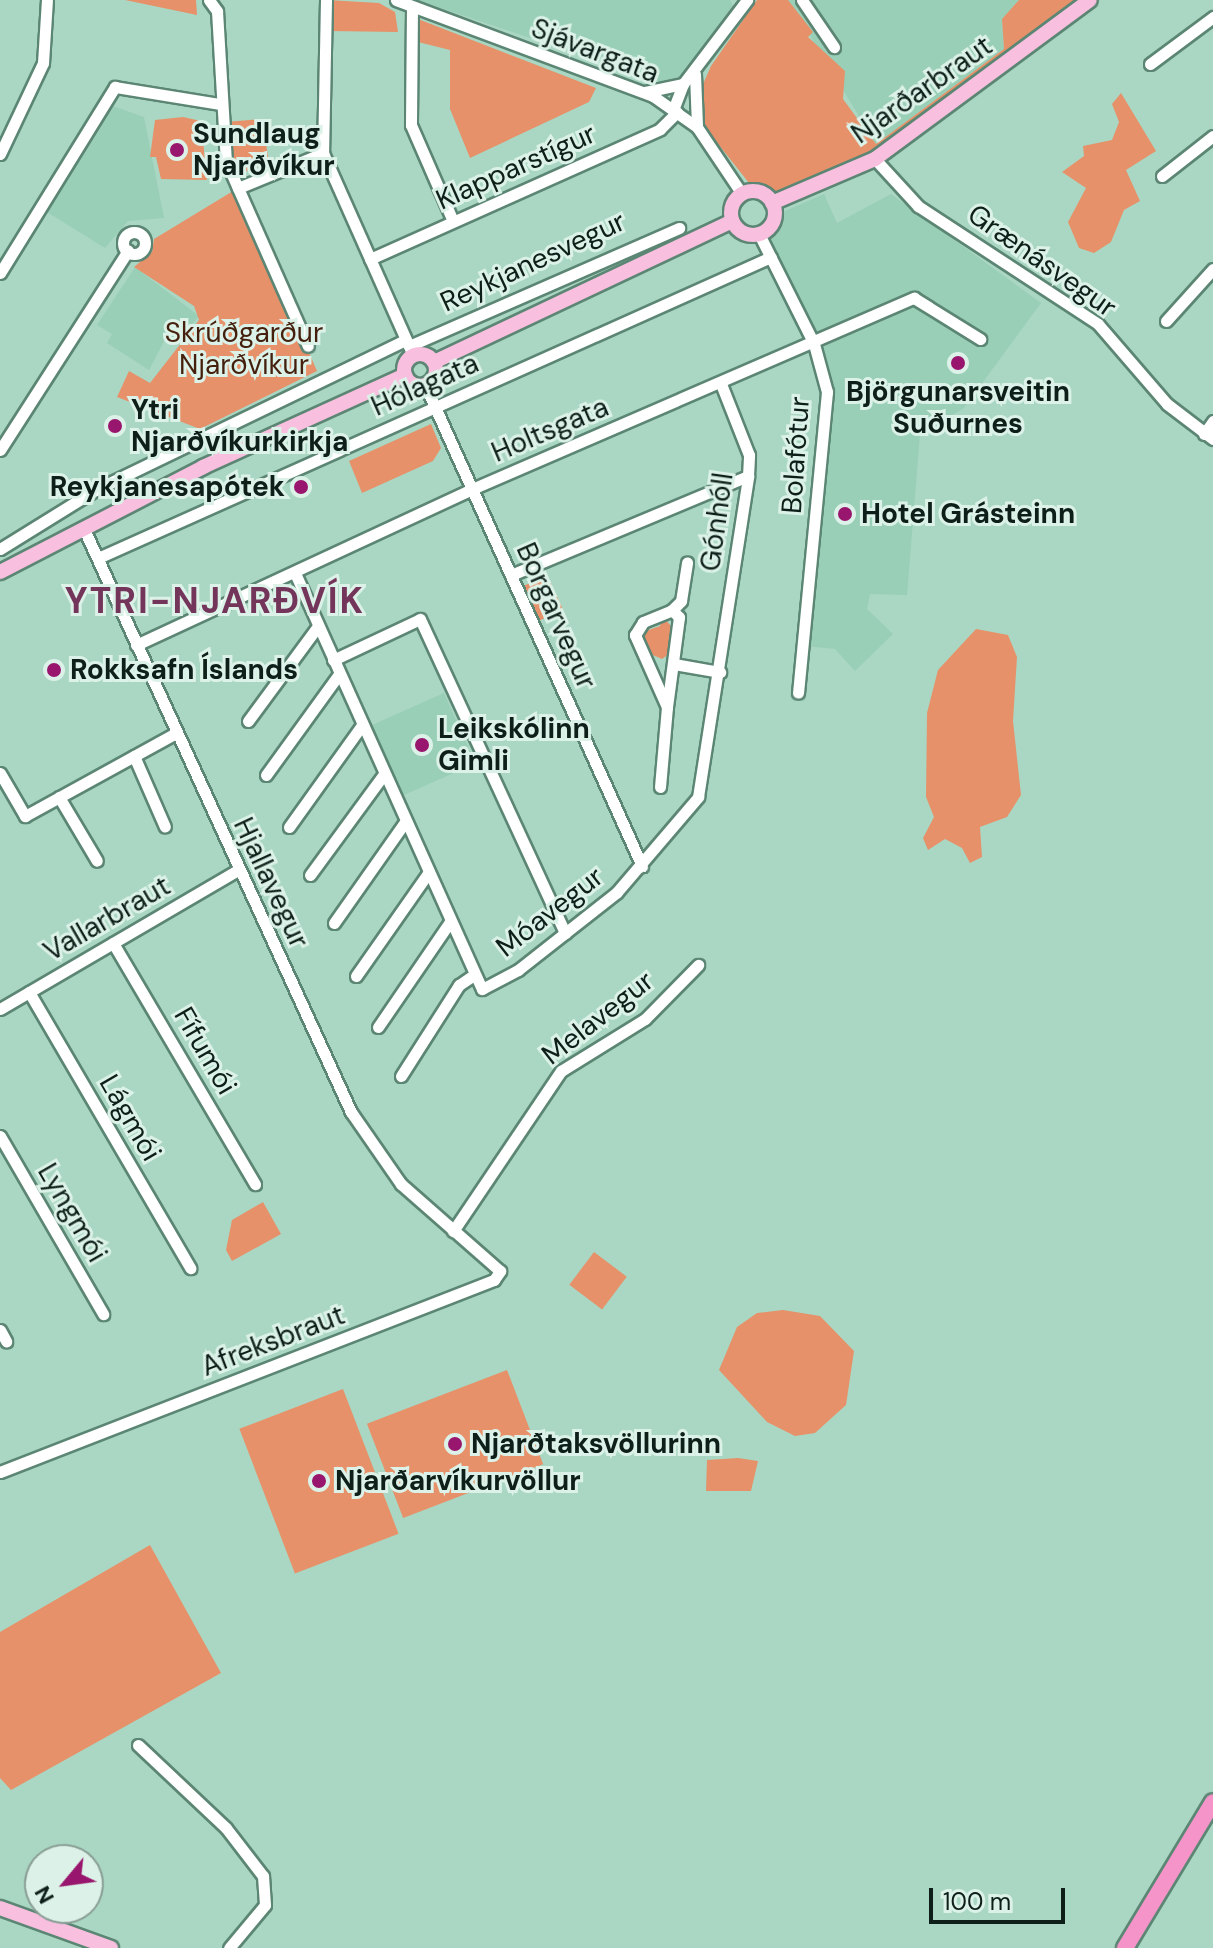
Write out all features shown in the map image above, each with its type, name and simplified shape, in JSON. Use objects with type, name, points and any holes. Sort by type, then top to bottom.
[{"type":"highway","points":[[1125,1948],[1213,1802]]},
{"type":"main road","name":"Njarðarbraut","points":[[772,203],[875,159],[1090,0]]},
{"type":"main road","points":[[405,375],[425,385],[434,362],[732,221],[742,194],[762,193],[772,203],[773,221],[759,234],[740,231],[732,221]]},
{"type":"main road","points":[[405,375],[409,347],[434,362]]},
{"type":"main road","points":[[0,572],[222,458],[405,375]]},
{"type":"main road","points":[[0,1908],[111,1948]]},
{"type":"street","points":[[0,154],[43,63],[47,0]]},
{"type":"street","points":[[209,0],[217,11],[220,104],[226,161],[308,346]]},
{"type":"street","points":[[326,0],[323,153],[409,347]]},
{"type":"street","name":"Sjávargata","points":[[396,0],[642,92],[697,127],[742,194]]},
{"type":"street","points":[[675,111],[695,73],[747,0]]},
{"type":"street","points":[[802,0],[834,47]]},
{"type":"street","points":[[412,7],[411,125],[453,221]]},
{"type":"street","points":[[1150,64],[1213,17]]},
{"type":"street","points":[[642,92],[688,86]]},
{"type":"street","points":[[688,86],[697,127]]},
{"type":"street","points":[[0,273],[115,87],[220,104]]},
{"type":"street","name":"Klapparstígur","points":[[370,259],[660,129],[675,111]]},
{"type":"street","points":[[1162,176],[1213,136]]},
{"type":"street","points":[[238,188],[323,153]]},
{"type":"street","name":"Grænásvegur","points":[[875,159],[918,206],[1098,324],[1209,437]]},
{"type":"street","name":"Reykjanesvegur","points":[[0,549],[95,490],[211,435],[679,228]]},
{"type":"street","name":"Bolafótur","points":[[759,234],[814,344],[827,414],[798,693]]},
{"type":"street","points":[[0,450],[128,251]]},
{"type":"street","name":"Hólagata","points":[[98,558],[771,257]]},
{"type":"street","points":[[1166,321],[1213,269]]},
{"type":"street","name":"Holtsgata","points":[[136,645],[472,489],[814,344],[914,298],[980,339]]},
{"type":"street","name":"Gónhóll","points":[[642,866],[698,797],[720,672],[749,455],[721,384]]},
{"type":"street","name":"Borgarvegur","points":[[425,385],[642,866]]},
{"type":"street","points":[[1209,437],[1213,421]]},
{"type":"street","points":[[211,435],[222,458]]},
{"type":"street","points":[[511,575],[748,476]]},
{"type":"street","name":"Hjallavegur","points":[[84,529],[351,1112],[401,1184],[453,1231]]},
{"type":"street","name":"Gónhóll","points":[[667,707],[635,635],[643,622],[672,610],[681,601],[687,562]]},
{"type":"street","points":[[295,573],[474,975],[459,985],[401,1076]]},
{"type":"street","name":"Gónhóll","points":[[660,787],[679,617],[672,610]]},
{"type":"street","points":[[333,660],[420,619],[565,933]]},
{"type":"street","points":[[248,721],[318,626]]},
{"type":"street","points":[[674,664],[720,672]]},
{"type":"street","points":[[266,775],[339,674]]},
{"type":"street","points":[[289,827],[362,725]]},
{"type":"street","points":[[0,773],[25,816],[176,733]]},
{"type":"street","points":[[134,756],[165,827]]},
{"type":"street","points":[[310,875],[384,774]]},
{"type":"street","points":[[59,797],[97,861]]},
{"type":"street","points":[[334,923],[405,822]]},
{"type":"street","name":"Móavegur","points":[[474,975],[482,989],[565,933],[642,866]]},
{"type":"street","name":"Vallarbraut","points":[[0,1009],[238,870]]},
{"type":"street","points":[[356,976],[428,873]]},
{"type":"street","points":[[378,1027],[450,922]]},
{"type":"street","name":"Fífumói","points":[[113,943],[255,1184]]},
{"type":"street","name":"Melavegur","points":[[453,1231],[561,1071],[645,1019],[698,965]]},
{"type":"street","name":"Lágmói","points":[[29,992],[190,1268]]},
{"type":"street","name":"Lyngmói","points":[[0,1136],[103,1314]]},
{"type":"street","name":"Afreksbraut","points":[[0,1472],[499,1276],[497,1264],[453,1231]]},
{"type":"street","points":[[138,1745],[257,1866],[265,1905],[246,1933],[229,1948]]},
{"type":"street","points":[[241,1948],[246,1933]]},
{"type":"shaded area","points":[[417,0],[730,0],[733,6],[682,76],[664,83]]},
{"type":"shaded area","points":[[788,0],[1019,0],[1002,19],[1004,49],[876,144]]},
{"type":"shaded area","points":[[110,105],[144,117],[164,218],[128,221],[105,248],[47,212]]},
{"type":"shaded area","points":[[824,194],[837,223],[891,194],[1041,303],[964,408],[920,434],[907,595],[870,594],[867,609],[893,634],[855,671],[835,649],[805,646],[823,359],[771,239],[783,212]]},
{"type":"shaded area","points":[[135,267],[199,316],[178,340],[167,336],[149,370],[107,343],[112,334],[97,325]]},
{"type":"shaded area","name":"Leikskólinn Gimli","points":[[444,693],[475,763],[399,797],[368,727]]},
{"type":"green space","points":[[125,0],[196,0],[197,15]]},
{"type":"green space","points":[[328,0],[379,3],[395,12],[398,32],[328,31]]},
{"type":"green space","points":[[757,0],[788,0],[813,32],[808,37],[845,71],[843,99],[876,144],[1004,49],[1002,19],[1019,0],[1082,0],[876,153],[784,194],[749,183],[700,121],[700,91],[711,66]]},
{"type":"green space","points":[[413,18],[596,88],[589,102],[470,158],[450,109],[450,50],[414,41]]},
{"type":"green space","points":[[1121,93],[1156,151],[1126,170],[1140,201],[1124,210],[1111,242],[1094,253],[1079,248],[1068,222],[1086,188],[1062,172],[1084,156],[1083,146],[1112,140],[1119,122],[1112,104]]},
{"type":"green space","name":"Sundlaug Njarðvíkur","points":[[183,117],[201,121],[207,180],[161,179],[156,157],[150,157],[155,120]]},
{"type":"green space","points":[[262,119],[269,162],[235,176],[225,122]]},
{"type":"green space","name":"Skrúðgarður Njarðvíkur","points":[[238,188],[317,371],[200,429],[117,397],[129,371],[150,383],[199,320],[194,306],[134,267],[152,252],[154,239]]},
{"type":"green space","points":[[431,424],[441,448],[433,461],[362,493],[349,461]]},
{"type":"green space","points":[[547,575],[563,609],[539,620],[523,586]]},
{"type":"green space","points":[[663,617],[671,626],[670,653],[662,659],[648,653],[643,632],[660,626]]},
{"type":"green space","points":[[976,629],[1008,635],[1017,657],[1013,721],[1021,795],[1007,817],[980,827],[982,857],[970,863],[962,848],[945,839],[928,850],[923,838],[934,817],[926,797],[927,713],[938,670]]},
{"type":"green space","points":[[263,1202],[281,1234],[232,1261],[226,1250],[232,1220]]},
{"type":"green space","points":[[594,1252],[627,1277],[602,1309],[569,1285]]},
{"type":"green space","points":[[783,1310],[820,1316],[854,1351],[846,1405],[815,1433],[795,1436],[767,1422],[719,1370],[737,1327],[757,1313]]},
{"type":"green space","name":"Njarðtaksvöllurinn","points":[[507,1370],[543,1464],[403,1518],[367,1424]]},
{"type":"green space","name":"Njarðarvíkurvöllur","points":[[343,1389],[399,1534],[295,1573],[239,1429]]},
{"type":"green space","points":[[738,1458],[758,1461],[751,1491],[706,1491],[707,1460]]},
{"type":"green space","points":[[150,1545],[221,1673],[11,1790],[0,1778],[0,1632]]},
{"type":"place","name":"Sundlaug Njarðvíkur","points":[[177,150]]},
{"type":"place","name":"Björgunarsveitin Suðurnes","points":[[958,363]]},
{"type":"place","name":"Ytri Njarðvíkurkirkja","points":[[115,426]]},
{"type":"place","name":"Reykjanesapótek","points":[[301,487]]},
{"type":"place","name":"Hotel Grásteinn","points":[[845,514]]},
{"type":"place","name":"Rokksafn Íslands","points":[[54,670]]},
{"type":"place","name":"Leikskólinn Gimli","points":[[422,745]]},
{"type":"place","name":"Njarðtaksvöllurinn","points":[[455,1444]]},
{"type":"place","name":"Njarðarvíkurvöllur","points":[[319,1481]]},
{"type":"district","name":"YTRI-NJARÐVÍK","points":[[215,601]]}]
